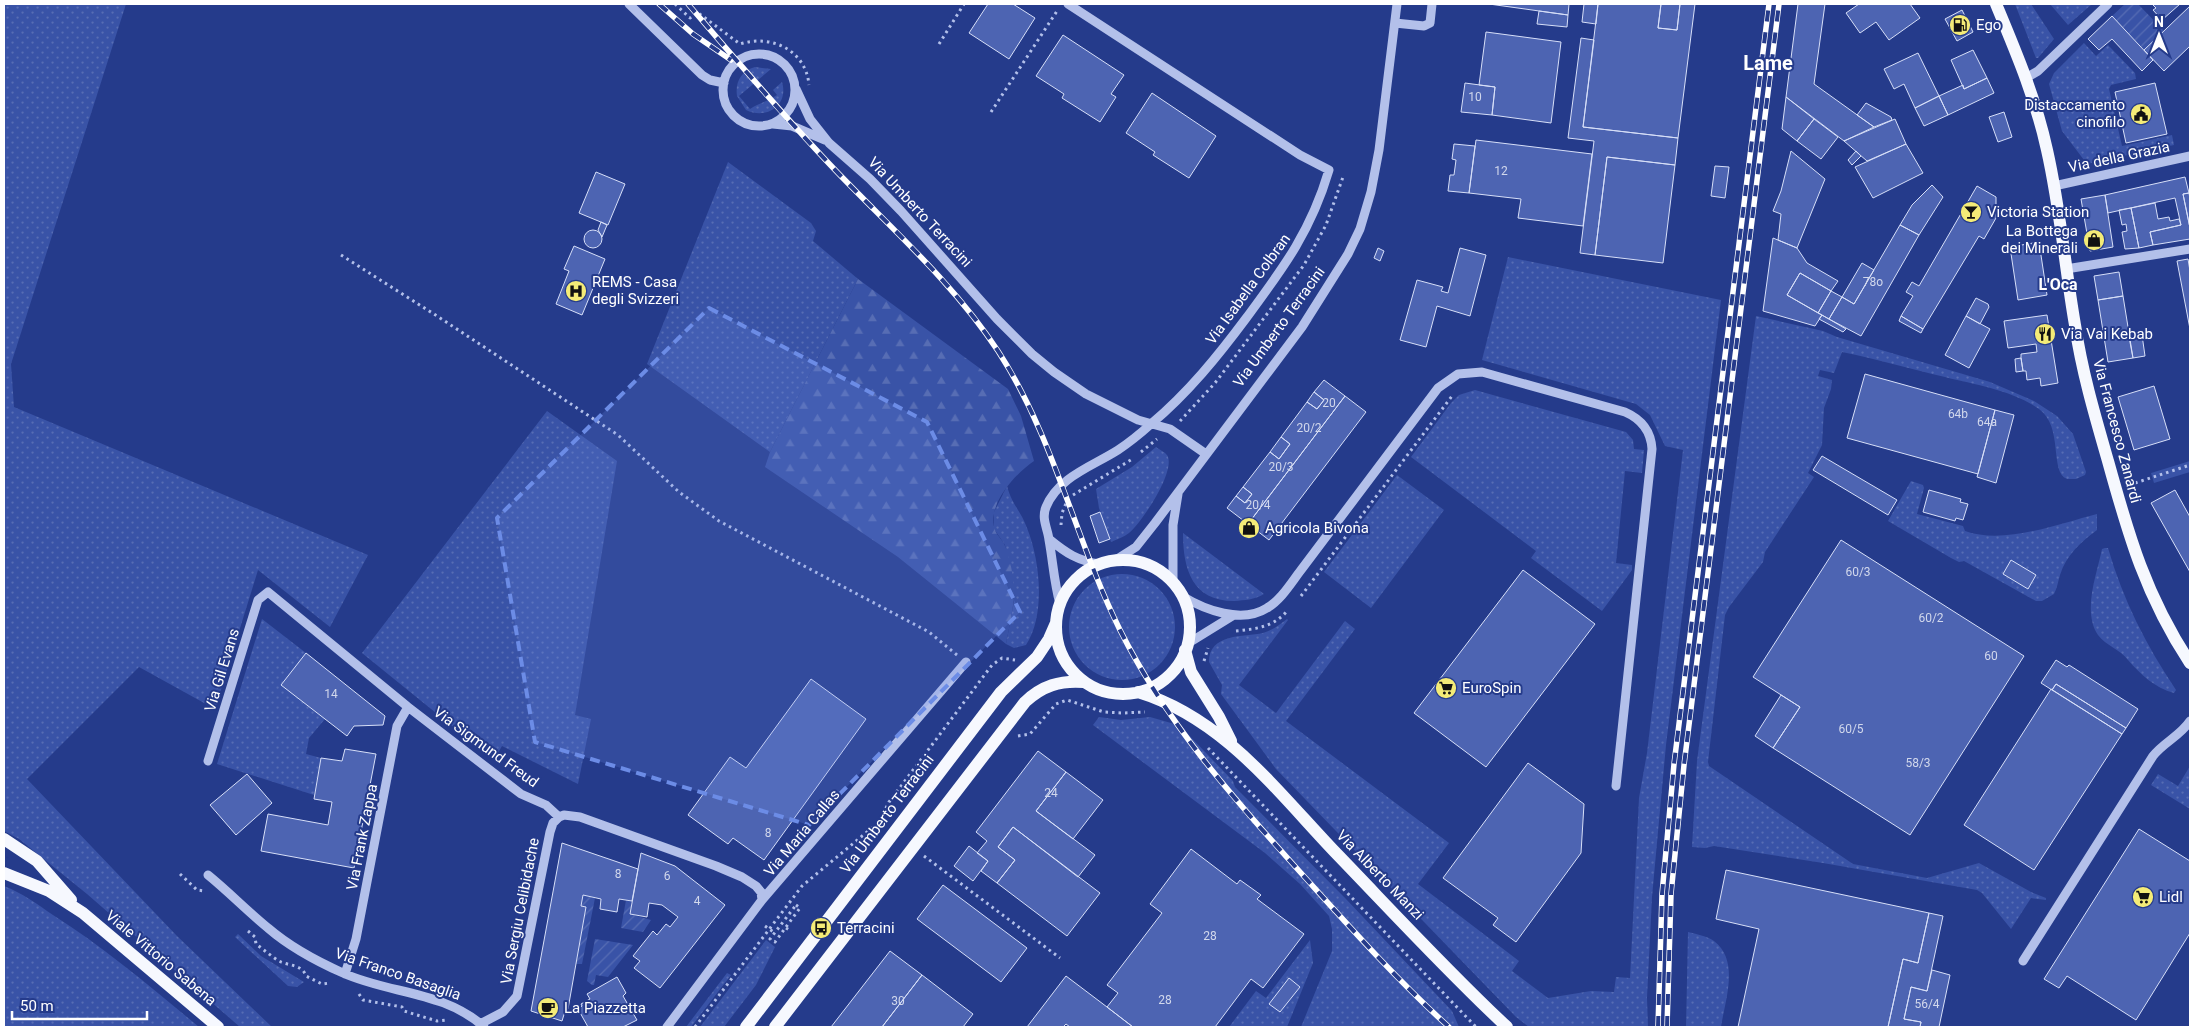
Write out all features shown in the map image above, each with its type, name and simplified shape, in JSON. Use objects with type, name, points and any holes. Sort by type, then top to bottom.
[{"type":"main road","name":"Via Francesco Zanardi","points":[[1996,4],[2040,118],[2054,186],[2085,380],[2131,540],[2155,604],[2190,662]]},
{"type":"main road","points":[[1114,561],[1146,564],[1161,572],[1173,583],[1182,596],[1189,620],[1186,648],[1176,667],[1163,680],[1138,692],[1122,694],[1106,692],[1084,682],[1070,668],[1058,643],[1056,623],[1060,604],[1074,581],[1086,571],[1100,564],[1114,561]]},
{"type":"main road","name":"Via Umberto Terracini","points":[[746,1027],[1001,692],[1037,657],[1049,639],[1056,623]]},
{"type":"main road","name":"Via Alberto Manzi","points":[[1186,648],[1191,672],[1219,717],[1232,743]]},
{"type":"main road","points":[[775,1027],[1025,702],[1038,691],[1051,685],[1068,681],[1084,682]]},
{"type":"main road","name":"Via Alberto Manzi","points":[[1138,692],[1182,709],[1232,743],[1465,988],[1507,1027]]},
{"type":"main road","name":"Viale Vittorio Sabena","points":[[4,839],[37,861],[83,913]]},
{"type":"main road","name":"Viale Vittorio Sabena","points":[[4,873],[32,882],[83,913],[218,1027]]},
{"type":"street","points":[[629,4],[702,76],[724,83]]},
{"type":"street","name":"Via Isabella Colbran","points":[[1060,604],[1054,584],[1049,539],[1044,516],[1045,509],[1055,490],[1065,481],[1119,450],[1152,424],[1184,394],[1220,352],[1289,260],[1315,210],[1329,170],[1300,155],[1068,4]]},
{"type":"street","name":"Via Umberto Terracini","points":[[1114,561],[1136,547],[1302,327],[1335,278],[1360,229],[1371,192],[1379,150],[1397,4]]},
{"type":"street","points":[[1395,23],[1424,26],[1430,23],[1432,4]]},
{"type":"street","points":[[2026,78],[2038,71],[2108,4]]},
{"type":"street","name":"Via Umberto Terracini","points":[[829,143],[792,126],[772,124],[753,126],[735,117],[725,102],[724,83],[730,69],[750,55],[758,54],[774,57],[781,61],[791,73],[810,119],[829,143],[870,179],[901,211],[997,319],[1032,354],[1086,394],[1119,412],[1170,429],[1206,454]]},
{"type":"street","points":[[772,124],[787,113],[794,102],[796,89]]},
{"type":"street","name":"Via della Grazia","points":[[2054,186],[2190,156]]},
{"type":"street","points":[[2066,269],[2190,249]]},
{"type":"street","points":[[1182,596],[1199,606],[1234,615],[1261,612],[1278,600],[1438,388],[1458,374],[1473,371],[1494,374],[1635,416],[1649,433],[1652,445],[1652,458],[1616,786]]},
{"type":"street","name":"Via Umberto Terracini","points":[[1173,583],[1173,525],[1180,489]]},
{"type":"street","points":[[1049,539],[1068,554],[1082,561],[1100,564]]},
{"type":"street","name":"Via Sigmund Freud","points":[[268,592],[408,707],[521,794],[546,805],[559,817]]},
{"type":"street","name":"Via Gil Evans","points":[[208,761],[258,600],[268,592]]},
{"type":"street","points":[[1186,648],[1234,615]]},
{"type":"street","name":"Via Maria Callas","points":[[667,1027],[762,900],[966,662]]},
{"type":"street","name":"Via Frank Zappa","points":[[345,974],[356,940],[398,726],[408,707]]},
{"type":"street","points":[[2023,961],[2153,756],[2179,734],[2190,721]]},
{"type":"street","points":[[559,817],[569,815],[580,817],[716,866],[742,877],[756,886],[762,900]]},
{"type":"street","name":"Via Sergiu Celibidache","points":[[482,1026],[503,1012],[511,1004],[519,989],[550,832],[553,823],[559,817]]},
{"type":"street","name":"Via Franco Basaglia","points":[[208,875],[281,939],[345,974],[450,1005],[482,1026]]},
{"type":"path","points":[[675,4],[690,18],[697,12],[740,44]]},
{"type":"path","points":[[938,44],[964,4]]},
{"type":"path","points":[[991,112],[1057,11]]},
{"type":"path","points":[[341,255],[618,435],[679,492],[719,521],[929,632],[966,662]]},
{"type":"path","points":[[1295,602],[1454,394]]},
{"type":"path","points":[[1061,525],[1063,507],[1075,493],[1129,461],[1158,439]]},
{"type":"path","points":[[2129,485],[2190,465]]},
{"type":"path","points":[[1234,631],[1267,626],[1279,619],[1289,609]]},
{"type":"path","points":[[1205,666],[1205,656],[1210,644]]},
{"type":"path","points":[[695,1027],[807,881],[879,822],[889,802],[997,660],[1002,658],[1016,660]]},
{"type":"path","points":[[1030,734],[1056,704],[1067,700],[1104,712],[1154,712]]},
{"type":"path","points":[[1205,744],[1476,1027]]},
{"type":"path","points":[[922,854],[1060,958]]},
{"type":"path","points":[[180,874],[197,890]]},
{"type":"path","points":[[796,905],[800,908],[786,928],[774,942],[770,939],[796,905]]},
{"type":"path","points":[[765,926],[774,933]]},
{"type":"path","points":[[786,928],[791,931]]},
{"type":"path","points":[[306,976],[322,984]]},
{"type":"path","points":[[363,1000],[402,1007],[404,1011],[437,1021],[444,1019],[450,1022]]},
{"type":"path","points":[[1469,1020],[1469,1027]]},
{"type":"highlighted area","points":[[709,308],[927,422],[1020,612],[809,825],[535,742],[497,518]]},
{"type":"green space","points":[[4,4],[126,4],[11,364],[14,407],[368,555],[330,627],[258,570],[215,709],[139,667],[27,779],[177,936],[272,1027],[240,1027],[87,894],[19,839],[4,831]]},
{"type":"green space","points":[[2015,4],[2031,4],[2054,39],[2038,58],[2036,58]]},
{"type":"green space","points":[[2050,4],[2092,4],[2068,25]]},
{"type":"green space","points":[[2125,4],[2138,4],[2164,31],[2144,50],[2112,16]]},
{"type":"green space","points":[[2084,43],[2096,56],[2108,45],[2135,73],[2136,79],[2111,85],[2109,89],[2122,146],[2172,135],[2174,145],[2087,164],[2062,131],[2049,84],[2054,73]]},
{"type":"green space","points":[[755,67],[771,69],[739,96],[750,109],[777,95],[773,90],[782,82],[783,90],[779,104],[768,112],[754,113],[746,110],[737,96],[737,86],[740,78],[746,71]]},
{"type":"green space","points":[[728,162],[811,223],[816,231],[813,241],[858,279],[770,452],[647,364]]},
{"type":"green space","points":[[1508,257],[1721,300],[1666,745],[1652,897],[1647,998],[1648,1027],[1529,1027],[1516,1017],[1276,769],[1221,694],[1222,685],[1209,662],[1215,646],[1221,641],[1238,636],[1263,633],[1273,629],[1287,619],[1239,685],[1276,713],[1345,621],[1355,629],[1286,721],[1449,843],[1418,884],[1519,961],[1512,971],[1548,998],[1591,991],[1614,992],[1616,977],[1630,978],[1639,798],[1647,753],[1683,450],[1665,446],[1650,415],[1636,404],[1482,360]]},
{"type":"green space","points":[[858,279],[1008,389],[1021,416],[1034,461],[1019,473],[1004,491],[995,510],[993,520],[995,530],[1004,544],[1010,562],[1014,587],[1011,620],[1006,644],[898,557],[765,467],[770,452]]},
{"type":"green space","points":[[1756,316],[1823,331],[1837,337],[1990,382],[2034,401],[2057,416],[2073,434],[2086,472],[2085,475],[2076,479],[2067,479],[2062,475],[2059,468],[2054,437],[2047,417],[2028,402],[1993,389],[1842,352],[1834,373],[1820,370],[1818,376],[1832,380],[1831,389],[1824,408],[1822,445],[1808,473],[1814,477],[1765,552],[1763,562],[1725,615],[1709,766],[1853,864],[1927,878],[1979,863],[2031,892],[2046,898],[2046,900],[2031,898],[2011,929],[1982,893],[1977,890],[1714,846],[1705,848],[1692,847],[1697,761]]},
{"type":"green space","points":[[1475,390],[1626,432],[1633,440],[1634,449],[1644,450],[1642,473],[1625,471],[1616,563],[1632,565],[1632,570],[1602,611],[1531,558],[1536,551],[1411,457],[1451,403],[1459,395]]},
{"type":"green space","points":[[547,411],[617,461],[575,715],[591,719],[578,784],[502,746],[494,760],[362,653]]},
{"type":"green space","points":[[1156,447],[1168,457],[1169,465],[1162,486],[1149,509],[1135,527],[1127,534],[1111,542],[1099,508],[1096,489],[1132,467]]},
{"type":"green space","points":[[2190,461],[2190,472],[2154,483],[2151,473]]},
{"type":"green space","points":[[1397,475],[1444,510],[1371,608],[1324,572]]},
{"type":"green space","points":[[1911,481],[1923,485],[1924,488],[1917,514],[1963,526],[1965,531],[1980,535],[1997,536],[2031,531],[2097,514],[2097,530],[2070,555],[2060,575],[2054,594],[2042,601],[2036,601],[1964,561],[1959,562],[1951,558],[1888,521]]},
{"type":"green space","points":[[1007,486],[1032,541],[1039,587],[1039,603],[1032,632],[1026,645],[1014,648],[1006,644],[1014,602],[1005,545],[994,529],[994,512]]},
{"type":"green space","points":[[1183,533],[1264,594],[1246,600],[1220,600],[1199,589],[1188,570],[1183,546]]},
{"type":"green space","points":[[2108,548],[2136,622],[2176,690],[2174,693],[2160,688],[2143,675],[2125,656],[2101,639],[2093,625],[2091,615],[2092,592],[2102,549]]},
{"type":"green space","points":[[1122,574],[1142,578],[1159,590],[1171,607],[1175,627],[1171,647],[1159,664],[1142,676],[1122,680],[1102,676],[1085,664],[1073,647],[1069,627],[1073,607],[1085,590],[1102,578]]},
{"type":"green space","points":[[262,619],[306,653],[325,719],[309,738],[306,754],[321,758],[314,795],[217,764]]},
{"type":"green space","points":[[1099,717],[1121,720],[1150,717],[1182,728],[1233,781],[1235,787],[1346,899],[1452,1011],[1459,1027],[1301,1027],[1332,951],[1332,929],[1329,916],[1300,884],[1265,853],[1093,725]]},
{"type":"green space","points":[[2190,766],[2190,809],[2151,785],[2158,774],[2178,786]]},
{"type":"green space","points":[[4,886],[29,899],[91,941],[199,1027],[4,1027]]},
{"type":"green space","points":[[583,895],[595,898],[582,964],[576,964],[586,908],[581,906]]},
{"type":"green space","points":[[626,900],[632,901],[630,914],[651,920],[643,932],[621,928]]},
{"type":"green space","points":[[1688,932],[1705,936],[1714,941],[1722,949],[1727,959],[1729,981],[1721,1027],[1686,1027]]},
{"type":"green space","points":[[238,934],[261,956],[304,982],[297,987],[288,986],[235,937]]},
{"type":"green space","points":[[595,939],[633,945],[608,977],[596,975],[594,985],[592,985],[587,981]]},
{"type":"green space","points":[[766,940],[775,947],[756,985],[724,1027],[700,1027]]},
{"type":"green space","points":[[1310,940],[1313,963],[1287,1027],[1229,1027],[1256,991],[1266,998]]},
{"type":"green space","points":[[727,973],[731,975],[691,1027],[686,1027]]},
{"type":"building","points":[[988,4],[1013,4],[1035,18],[1009,59],[969,33]]},
{"type":"building","points":[[1489,4],[1569,4],[1568,15]]},
{"type":"building","points":[[1584,4],[1598,4],[1596,24],[1582,22]]},
{"type":"building","points":[[1598,4],[1661,4],[1658,28],[1677,30],[1680,4],[1695,4],[1678,138],[1583,127]]},
{"type":"building","points":[[1661,4],[1680,4],[1677,30],[1658,28]]},
{"type":"building","points":[[1798,4],[1825,4],[1814,84],[1874,127],[1844,141],[1786,97]]},
{"type":"building","points":[[1859,4],[1910,4],[1920,18],[1889,40],[1876,22],[1860,33],[1846,13]]},
{"type":"building","points":[[2152,4],[2180,4],[2162,20],[2153,10],[2156,8]]},
{"type":"building","points":[[2190,6],[2190,46],[2164,71],[2144,50]]},
{"type":"building","points":[[1962,10],[1973,32],[1957,41],[1945,19]]},
{"type":"building","points":[[1539,11],[1568,15],[1567,27],[1537,24]]},
{"type":"building","points":[[2112,16],[2153,60],[2142,71],[2112,39],[2099,50],[2088,39]]},
{"type":"building","points":[[1486,32],[1561,42],[1551,123],[1492,115],[1495,87],[1479,85]]},
{"type":"building","points":[[1063,35],[1124,75],[1111,94],[1116,97],[1100,122],[1062,98],[1064,94],[1036,76]]},
{"type":"building","points":[[1581,38],[1594,40],[1583,127],[1678,138],[1675,165],[1607,157],[1595,255],[1580,253],[1594,141],[1568,138]]},
{"type":"building","points":[[1973,50],[1987,78],[1964,89],[1951,60]]},
{"type":"building","points":[[1918,53],[1939,96],[1915,108],[1904,84],[1894,89],[1884,69]]},
{"type":"building","points":[[1987,78],[1994,93],[1948,115],[1939,96],[1963,85],[1964,89]]},
{"type":"building","points":[[1465,83],[1495,87],[1492,115],[1461,112]]},
{"type":"building","points":[[2155,83],[2167,134],[2126,143],[2115,92]]},
{"type":"building","points":[[1152,93],[1216,136],[1189,178],[1153,155],[1155,152],[1126,133]]},
{"type":"building","points":[[1939,96],[1948,115],[1924,126],[1915,108]]},
{"type":"building","points":[[1786,97],[1814,119],[1797,141],[1782,129]]},
{"type":"building","points":[[1866,103],[1891,117],[1892,120],[1874,127],[1857,115]]},
{"type":"building","points":[[2004,112],[2012,137],[1998,142],[1989,117]]},
{"type":"building","points":[[1814,119],[1838,137],[1821,159],[1797,141]]},
{"type":"building","points":[[1895,119],[1906,144],[1867,161],[1844,141]]},
{"type":"building","points":[[1476,140],[1592,154],[1583,226],[1518,218],[1521,199],[1469,193]]},
{"type":"building","points":[[1454,144],[1475,146],[1469,193],[1448,191],[1450,175],[1454,175],[1456,160],[1452,159]]},
{"type":"building","points":[[1906,144],[1923,173],[1873,198],[1855,167]]},
{"type":"building","points":[[1791,151],[1825,179],[1797,248],[1778,240],[1781,214],[1773,211],[1781,191]]},
{"type":"building","points":[[1856,151],[1861,156],[1852,165],[1848,160]]},
{"type":"building","points":[[1607,157],[1675,165],[1663,263],[1595,255]]},
{"type":"building","points":[[1715,166],[1729,167],[1725,198],[1711,196]]},
{"type":"building","points":[[596,172],[625,184],[608,225],[579,213]]},
{"type":"building","points":[[2185,177],[2189,193],[2183,194],[2190,228],[2190,239],[2153,245],[2150,232],[2181,225],[2175,198],[2108,213],[2105,195]]},
{"type":"building","points":[[1932,185],[1943,197],[1919,235],[1900,225],[1912,205]]},
{"type":"building","points":[[1977,186],[1996,197],[1996,218],[1984,239],[1979,236],[1923,329],[1901,316],[1913,296],[1906,292],[1912,282],[1919,286]]},
{"type":"building","points":[[2189,193],[2190,199],[2190,228],[2183,194]]},
{"type":"building","points":[[2105,195],[2113,247],[2090,251],[2081,199]]},
{"type":"building","points":[[2155,203],[2158,219],[2169,217],[2170,221],[2179,219],[2181,225],[2150,232],[2153,245],[2139,248],[2131,208]]},
{"type":"building","points":[[2131,208],[2139,248],[2125,249],[2122,232],[2127,231],[2126,224],[2122,225],[2119,210]]},
{"type":"building","points":[[601,222],[607,225],[602,237],[598,230]]},
{"type":"building","points":[[1900,225],[1919,235],[1861,336],[1829,319],[1842,297],[1854,304]]},
{"type":"building","points":[[593,230],[601,235],[602,239],[597,247],[593,248],[585,243],[584,239],[589,231]]},
{"type":"building","points":[[1773,238],[1797,248],[1807,263],[1838,281],[1831,291],[1800,273],[1787,295],[1822,315],[1815,326],[1763,311]]},
{"type":"building","points":[[2039,242],[2047,295],[2018,300],[2010,247]]},
{"type":"building","points":[[574,246],[605,259],[582,315],[556,304],[569,271],[564,269]]},
{"type":"building","points":[[1378,248],[1384,251],[1380,261],[1374,258]]},
{"type":"building","points":[[1460,248],[1486,255],[1470,316],[1437,306],[1426,347],[1400,340],[1417,280],[1443,287],[1441,291],[1448,293]]},
{"type":"building","points":[[2188,259],[2190,271],[2190,329],[2177,261]]},
{"type":"building","points":[[1862,263],[1874,270],[1854,304],[1842,297]]},
{"type":"building","points":[[2119,272],[2123,296],[2098,300],[2094,276]]},
{"type":"building","points":[[1800,273],[1831,291],[1818,313],[1787,295]]},
{"type":"building","points":[[1831,291],[1842,297],[1829,319],[1818,313]]},
{"type":"building","points":[[2123,296],[2133,358],[2108,362],[2098,300]]},
{"type":"building","points":[[1976,298],[1988,304],[1989,307],[1980,324],[1966,316]]},
{"type":"building","points":[[1822,315],[1846,329],[1843,332],[1819,319]]},
{"type":"building","points":[[2047,315],[2058,383],[2041,386],[2040,378],[2027,380],[2021,358],[2021,354],[2037,352],[2036,344],[2008,348],[2004,321]]},
{"type":"building","points":[[1901,316],[1923,329],[1921,333],[1899,321]]},
{"type":"building","points":[[1966,316],[1990,329],[1969,368],[1945,355]]},
{"type":"building","points":[[2142,335],[2145,356],[2133,358],[2129,337]]},
{"type":"building","points":[[2021,358],[2023,371],[2016,372],[2015,359]]},
{"type":"building","points":[[1865,374],[1995,410],[1978,474],[1847,438]]},
{"type":"building","points":[[1324,380],[1345,396],[1248,524],[1227,508],[1236,496],[1245,503],[1252,494],[1243,487],[1270,452],[1279,459],[1290,444],[1281,437],[1307,402],[1317,409],[1324,400],[1314,392]]},
{"type":"building","points":[[2154,386],[2170,439],[2134,450],[2118,397]]},
{"type":"building","points":[[1314,392],[1324,400],[1317,409],[1307,402]]},
{"type":"building","points":[[1345,396],[1366,412],[1269,540],[1248,524]]},
{"type":"building","points":[[1995,410],[2014,415],[1996,483],[1977,477]]},
{"type":"building","points":[[1281,437],[1290,444],[1279,459],[1270,452]]},
{"type":"building","points":[[1822,456],[1897,500],[1888,515],[1813,470]]},
{"type":"building","points":[[1243,487],[1252,494],[1245,503],[1236,496]]},
{"type":"building","points":[[1929,490],[1961,499],[1960,502],[1968,504],[1963,520],[1956,518],[1955,521],[1923,512]]},
{"type":"building","points":[[2175,490],[2190,517],[2190,572],[2151,503]]},
{"type":"building","points":[[1100,512],[1110,539],[1099,543],[1090,516]]},
{"type":"building","points":[[1841,540],[2024,656],[1910,835],[1773,748],[1800,707],[1753,677]]},
{"type":"building","points":[[2011,560],[2036,575],[2028,589],[2003,574]]},
{"type":"building","points":[[1523,570],[1595,624],[1486,767],[1414,713]]},
{"type":"building","points":[[306,653],[385,716],[383,725],[354,726],[347,736],[281,685]]},
{"type":"building","points":[[2056,660],[2067,667],[2069,665],[2138,709],[2126,728],[2056,684],[2052,690],[2041,683]]},
{"type":"building","points":[[811,679],[866,719],[764,860],[733,838],[728,844],[688,815],[730,757],[746,768]]},
{"type":"building","points":[[2056,684],[2126,728],[2122,734],[2052,690]]},
{"type":"building","points":[[2051,689],[2122,734],[2034,870],[1964,825]]},
{"type":"building","points":[[1781,695],[1800,707],[1773,748],[1755,736]]},
{"type":"building","points":[[345,749],[376,754],[354,868],[261,851],[268,814],[328,825],[332,802],[314,799],[321,758],[342,761]]},
{"type":"building","points":[[1038,751],[1066,772],[1036,811],[1095,855],[1078,877],[1013,827],[998,847],[1015,860],[997,883],[981,871],[988,861],[977,853],[987,841],[976,832]]},
{"type":"building","points":[[1528,763],[1584,804],[1581,853],[1516,942],[1493,925],[1498,918],[1443,878]]},
{"type":"building","points":[[1066,772],[1103,800],[1073,839],[1036,811]]},
{"type":"building","points":[[247,774],[272,803],[236,835],[210,805]]},
{"type":"building","points":[[1013,827],[1100,893],[1067,936],[997,883],[1015,860],[998,847]]},
{"type":"building","name":"Lidl","points":[[2139,829],[2190,861],[2190,933],[2136,1020],[2067,976],[2059,988],[2044,979]]},
{"type":"building","points":[[562,843],[638,869],[632,901],[619,899],[617,912],[600,909],[601,899],[583,895],[581,906],[586,907],[568,1009],[566,1008],[562,1021],[531,1011]]},
{"type":"building","points":[[969,846],[988,861],[973,881],[954,866]]},
{"type":"building","points":[[1191,849],[1237,884],[1240,880],[1261,895],[1257,899],[1304,934],[1263,988],[1251,979],[1215,1027],[1133,1027],[1107,1007],[1118,993],[1107,985],[1162,913],[1150,904]]},
{"type":"building","points":[[641,853],[675,866],[725,905],[660,988],[634,968],[640,961],[633,956],[653,931],[657,935],[666,924],[670,927],[678,917],[662,905],[649,903],[647,917],[630,914]]},
{"type":"building","points":[[1726,870],[1929,913],[1918,963],[1903,959],[1888,1027],[1738,1027],[1759,929],[1716,919]]},
{"type":"building","points":[[943,885],[1027,948],[1001,982],[917,919]]},
{"type":"building","points":[[1929,913],[1943,916],[1927,991],[1911,987],[1904,1019],[1921,1022],[1920,1027],[1888,1027],[1903,959],[1918,963]]},
{"type":"building","points":[[890,951],[922,975],[882,1027],[831,1027]]},
{"type":"building","points":[[1932,970],[1950,975],[1939,1027],[1920,1027],[1921,1022],[1904,1019],[1911,987],[1927,991]]},
{"type":"building","points":[[922,975],[973,1014],[963,1027],[882,1027]]},
{"type":"building","points":[[1066,976],[1133,1027],[1070,1027],[1066,1024],[1063,1027],[1027,1027]]},
{"type":"building","points":[[617,977],[626,993],[623,996],[637,1020],[623,1027],[588,1027],[578,1009],[582,1006],[581,1004],[590,999],[587,994]]},
{"type":"building","points":[[1289,978],[1300,987],[1280,1012],[1269,1004]]},
{"type":"railway","points":[[659,4],[693,34],[731,60]]},
{"type":"railway","points":[[688,4],[800,132],[943,281],[981,326],[998,351],[1034,418],[1104,595],[1138,664],[1158,696],[1202,758],[1250,816],[1373,952],[1449,1027]]},
{"type":"railway","points":[[1658,1027],[1662,894],[1674,764],[1769,4]]},
{"type":"railway","points":[[1667,1027],[1671,894],[1684,765],[1779,4]]},
{"type":"place","name":"Ego","points":[[1960,25]]},
{"type":"place","name":"Distaccamento cinofilo","points":[[2141,114]]},
{"type":"place","name":"Victoria Station","points":[[1971,212]]},
{"type":"place","name":"La Bottega dei Minerali","points":[[2094,240]]},
{"type":"place","name":"REMS - Casa degli Svizzeri","points":[[576,291]]},
{"type":"place","name":"Via Vai Kebab","points":[[2045,334]]},
{"type":"place","name":"Agricola Bivona","points":[[1249,528]]},
{"type":"place","name":"EuroSpin","points":[[1446,688]]},
{"type":"place","name":"Lidl","points":[[2143,897]]},
{"type":"place","name":"Terracini","points":[[821,928]]},
{"type":"place","name":"La Piazzetta","points":[[548,1008]]},
{"type":"district","name":"Lame","points":[[1768,63]]},
{"type":"district","name":"L'Oca","points":[[2058,284]]}]
